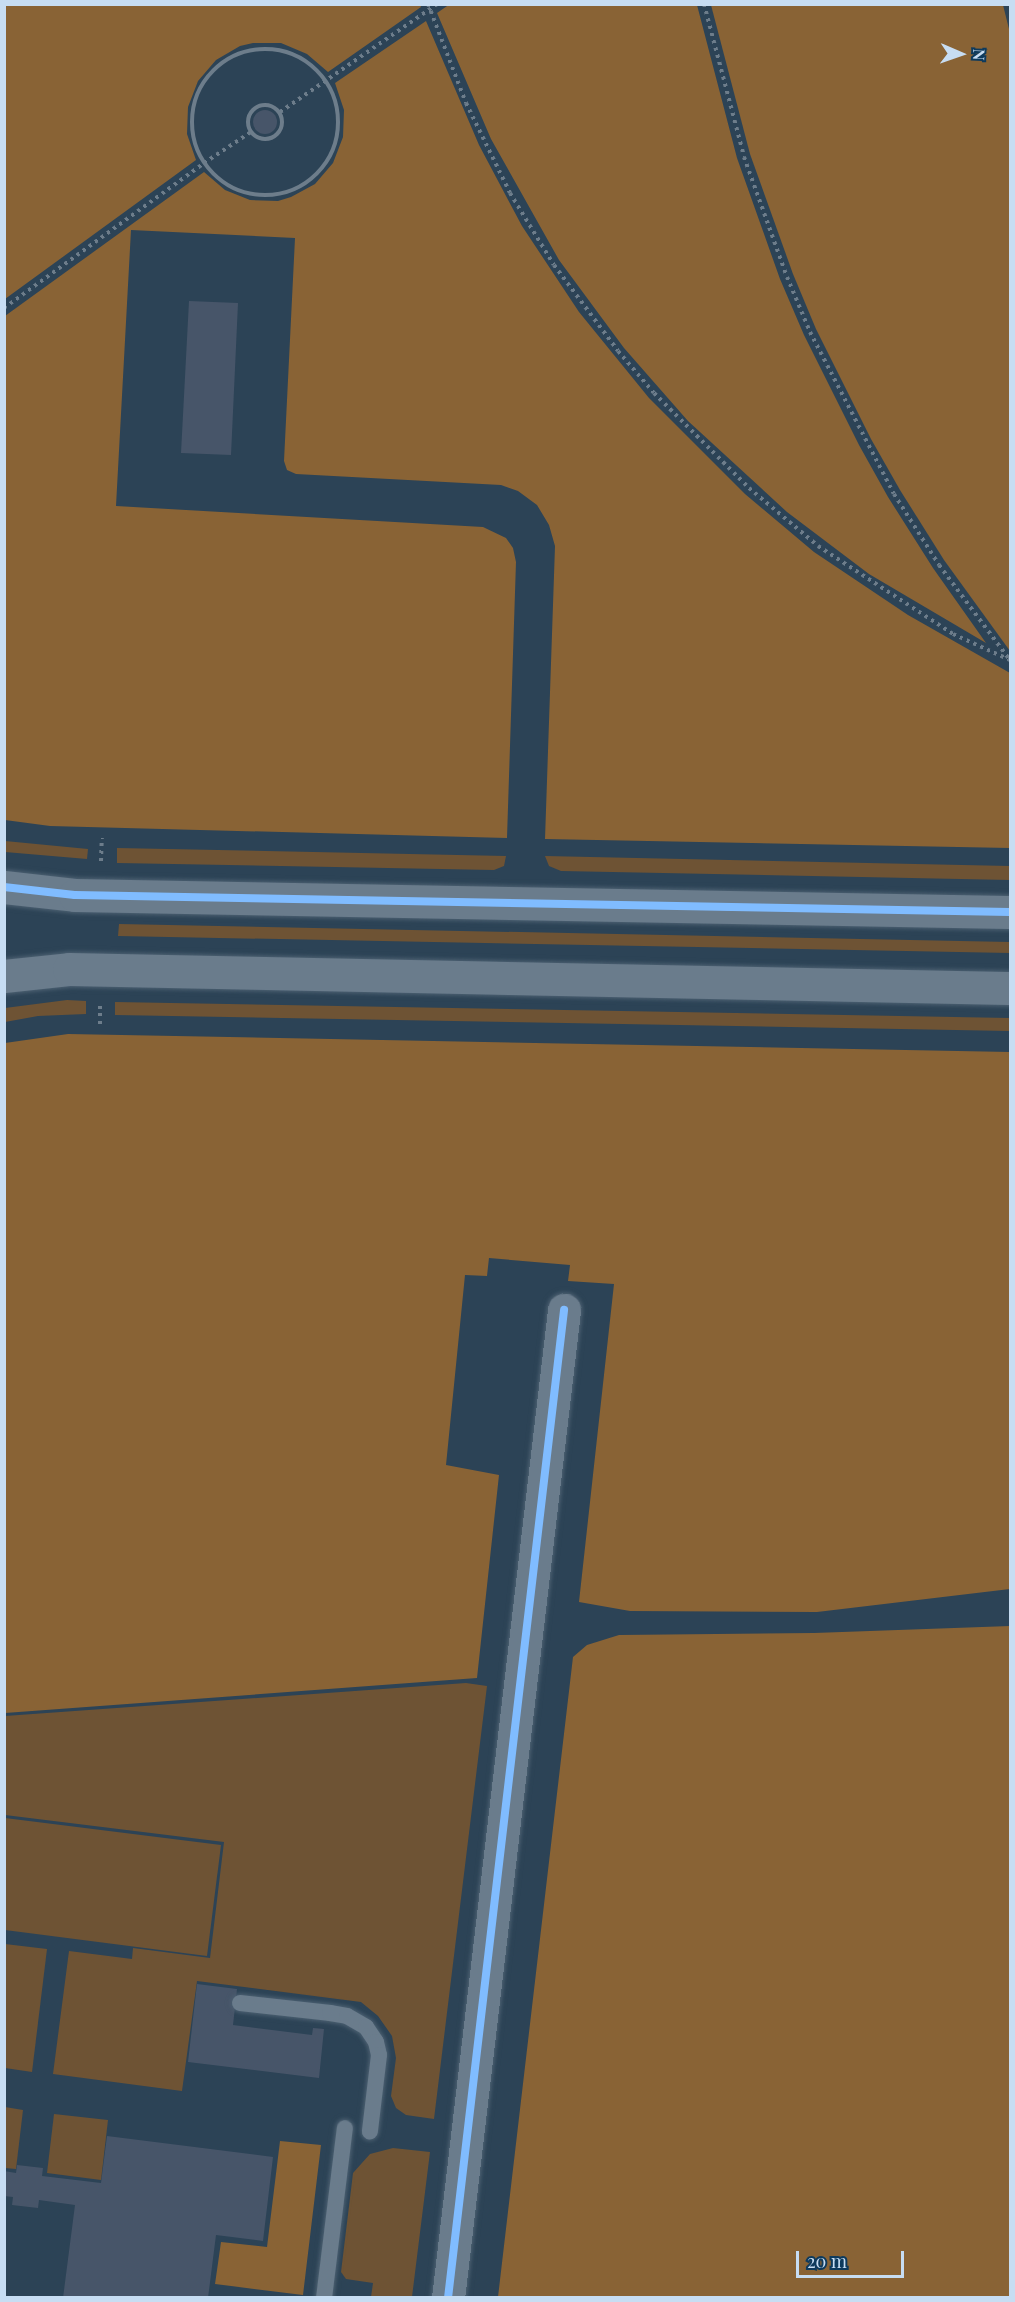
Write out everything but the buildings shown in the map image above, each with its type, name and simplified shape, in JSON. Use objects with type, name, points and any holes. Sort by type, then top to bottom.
[{"type":"street","points":[[4,886],[75,896],[1011,912]]},
{"type":"street","points":[[4,976],[69,969],[1011,988]]},
{"type":"street","points":[[448,2298],[564,1310]]},
{"type":"lane","points":[[240,2003],[347,2016],[366,2027],[376,2042],[379,2055],[370,2131]]},
{"type":"lane","points":[[324,2298],[345,2128]]},
{"type":"path","points":[[280,112],[429,7],[437,4]]},
{"type":"path","points":[[704,4],[744,157],[787,277],[810,332],[865,443],[900,504],[939,565],[1010,660]]},
{"type":"path","points":[[429,7],[466,103],[510,193],[554,265],[618,351],[654,393],[741,480],[818,546],[953,634],[1010,660]]},
{"type":"path","points":[[260,48],[280,50],[298,56],[314,66],[327,81],[335,98],[339,117],[337,136],[331,155],[321,171],[306,184],[289,192],[270,196],[250,194],[233,188],[216,178],[204,163],[195,146],[192,127],[193,107],[199,89],[210,73],[225,60],[242,52],[260,48]]},
{"type":"path","points":[[264,105],[280,112],[281,129],[275,136],[267,139],[258,138],[251,132],[248,124],[255,108],[264,105]]},
{"type":"path","points":[[4,308],[204,163],[251,132]]},
{"type":"shaded area","points":[[5,4],[420,4],[421,7],[328,72],[307,54],[281,43],[253,43],[240,46],[216,60],[198,81],[188,107],[187,134],[196,160],[5,299]]},
{"type":"shaded area","points":[[450,4],[697,5],[737,158],[780,279],[804,335],[859,445],[888,497],[933,568],[986,643],[869,574],[787,512],[688,421],[624,348],[559,260],[491,139],[437,13]]},
{"type":"shaded area","points":[[711,5],[1003,5],[1010,33],[1010,651],[944,560],[900,490],[871,439],[816,329],[793,274],[750,154]]},
{"type":"shaded area","points":[[426,21],[479,145],[522,226],[579,312],[649,398],[745,494],[814,552],[908,615],[1010,673],[1010,848],[545,839],[555,546],[549,525],[537,505],[518,491],[501,485],[296,474],[287,470],[284,461],[295,238],[131,230],[116,506],[483,527],[506,538],[513,548],[516,562],[507,838],[50,826],[5,820],[5,316],[204,172],[225,190],[250,200],[278,201],[315,184],[333,163],[343,137],[344,110],[335,83]]},
{"type":"shaded area","points":[[5,841],[88,849],[87,859],[5,852]]},
{"type":"shaded area","points":[[117,848],[506,856],[504,866],[494,870],[117,863]]},
{"type":"shaded area","points":[[545,856],[1010,866],[1010,880],[561,871],[549,866]]},
{"type":"shaded area","points":[[119,924],[1010,942],[1010,953],[118,936]]},
{"type":"shaded area","points":[[67,1000],[86,1001],[86,1014],[38,1016],[5,1022],[5,1008]]},
{"type":"shaded area","points":[[115,1002],[1010,1018],[1010,1031],[115,1015]]},
{"type":"shaded area","points":[[68,1034],[1010,1052],[1010,1589],[817,1612],[630,1611],[579,1602],[614,1284],[568,1281],[570,1265],[489,1258],[487,1276],[465,1275],[446,1465],[499,1475],[477,1678],[5,1713],[5,1043]]},
{"type":"shaded area","points":[[1010,1626],[1010,2297],[498,2297],[573,1657],[587,1645],[619,1635],[814,1633]]},
{"type":"shaded area","points":[[466,1683],[487,1686],[434,2119],[406,2115],[396,2108],[391,2096],[396,2058],[392,2036],[378,2016],[361,2002],[197,1981],[182,2091],[53,2074],[69,1951],[132,1959],[133,1948],[210,1958],[224,1842],[5,1815],[5,1716]]},
{"type":"shaded area","points":[[5,1818],[221,1845],[207,1956],[5,1930]]},
{"type":"shaded area","points":[[5,1944],[47,1949],[32,2072],[5,2068]]},
{"type":"shaded area","points":[[5,2107],[23,2110],[16,2169],[5,2168]]},
{"type":"shaded area","points":[[54,2114],[108,2120],[101,2180],[47,2173]]},
{"type":"shaded area","points":[[280,2141],[321,2145],[303,2295],[215,2284],[221,2242],[267,2247]]},
{"type":"shaded area","points":[[393,2148],[430,2152],[412,2297],[371,2297],[373,2283],[346,2279],[341,2272],[353,2173],[370,2154]]},
{"type":"cycle path","points":[[4,887],[75,895],[1010,912]]},
{"type":"cycle path","points":[[448,2298],[564,1310]]}]
